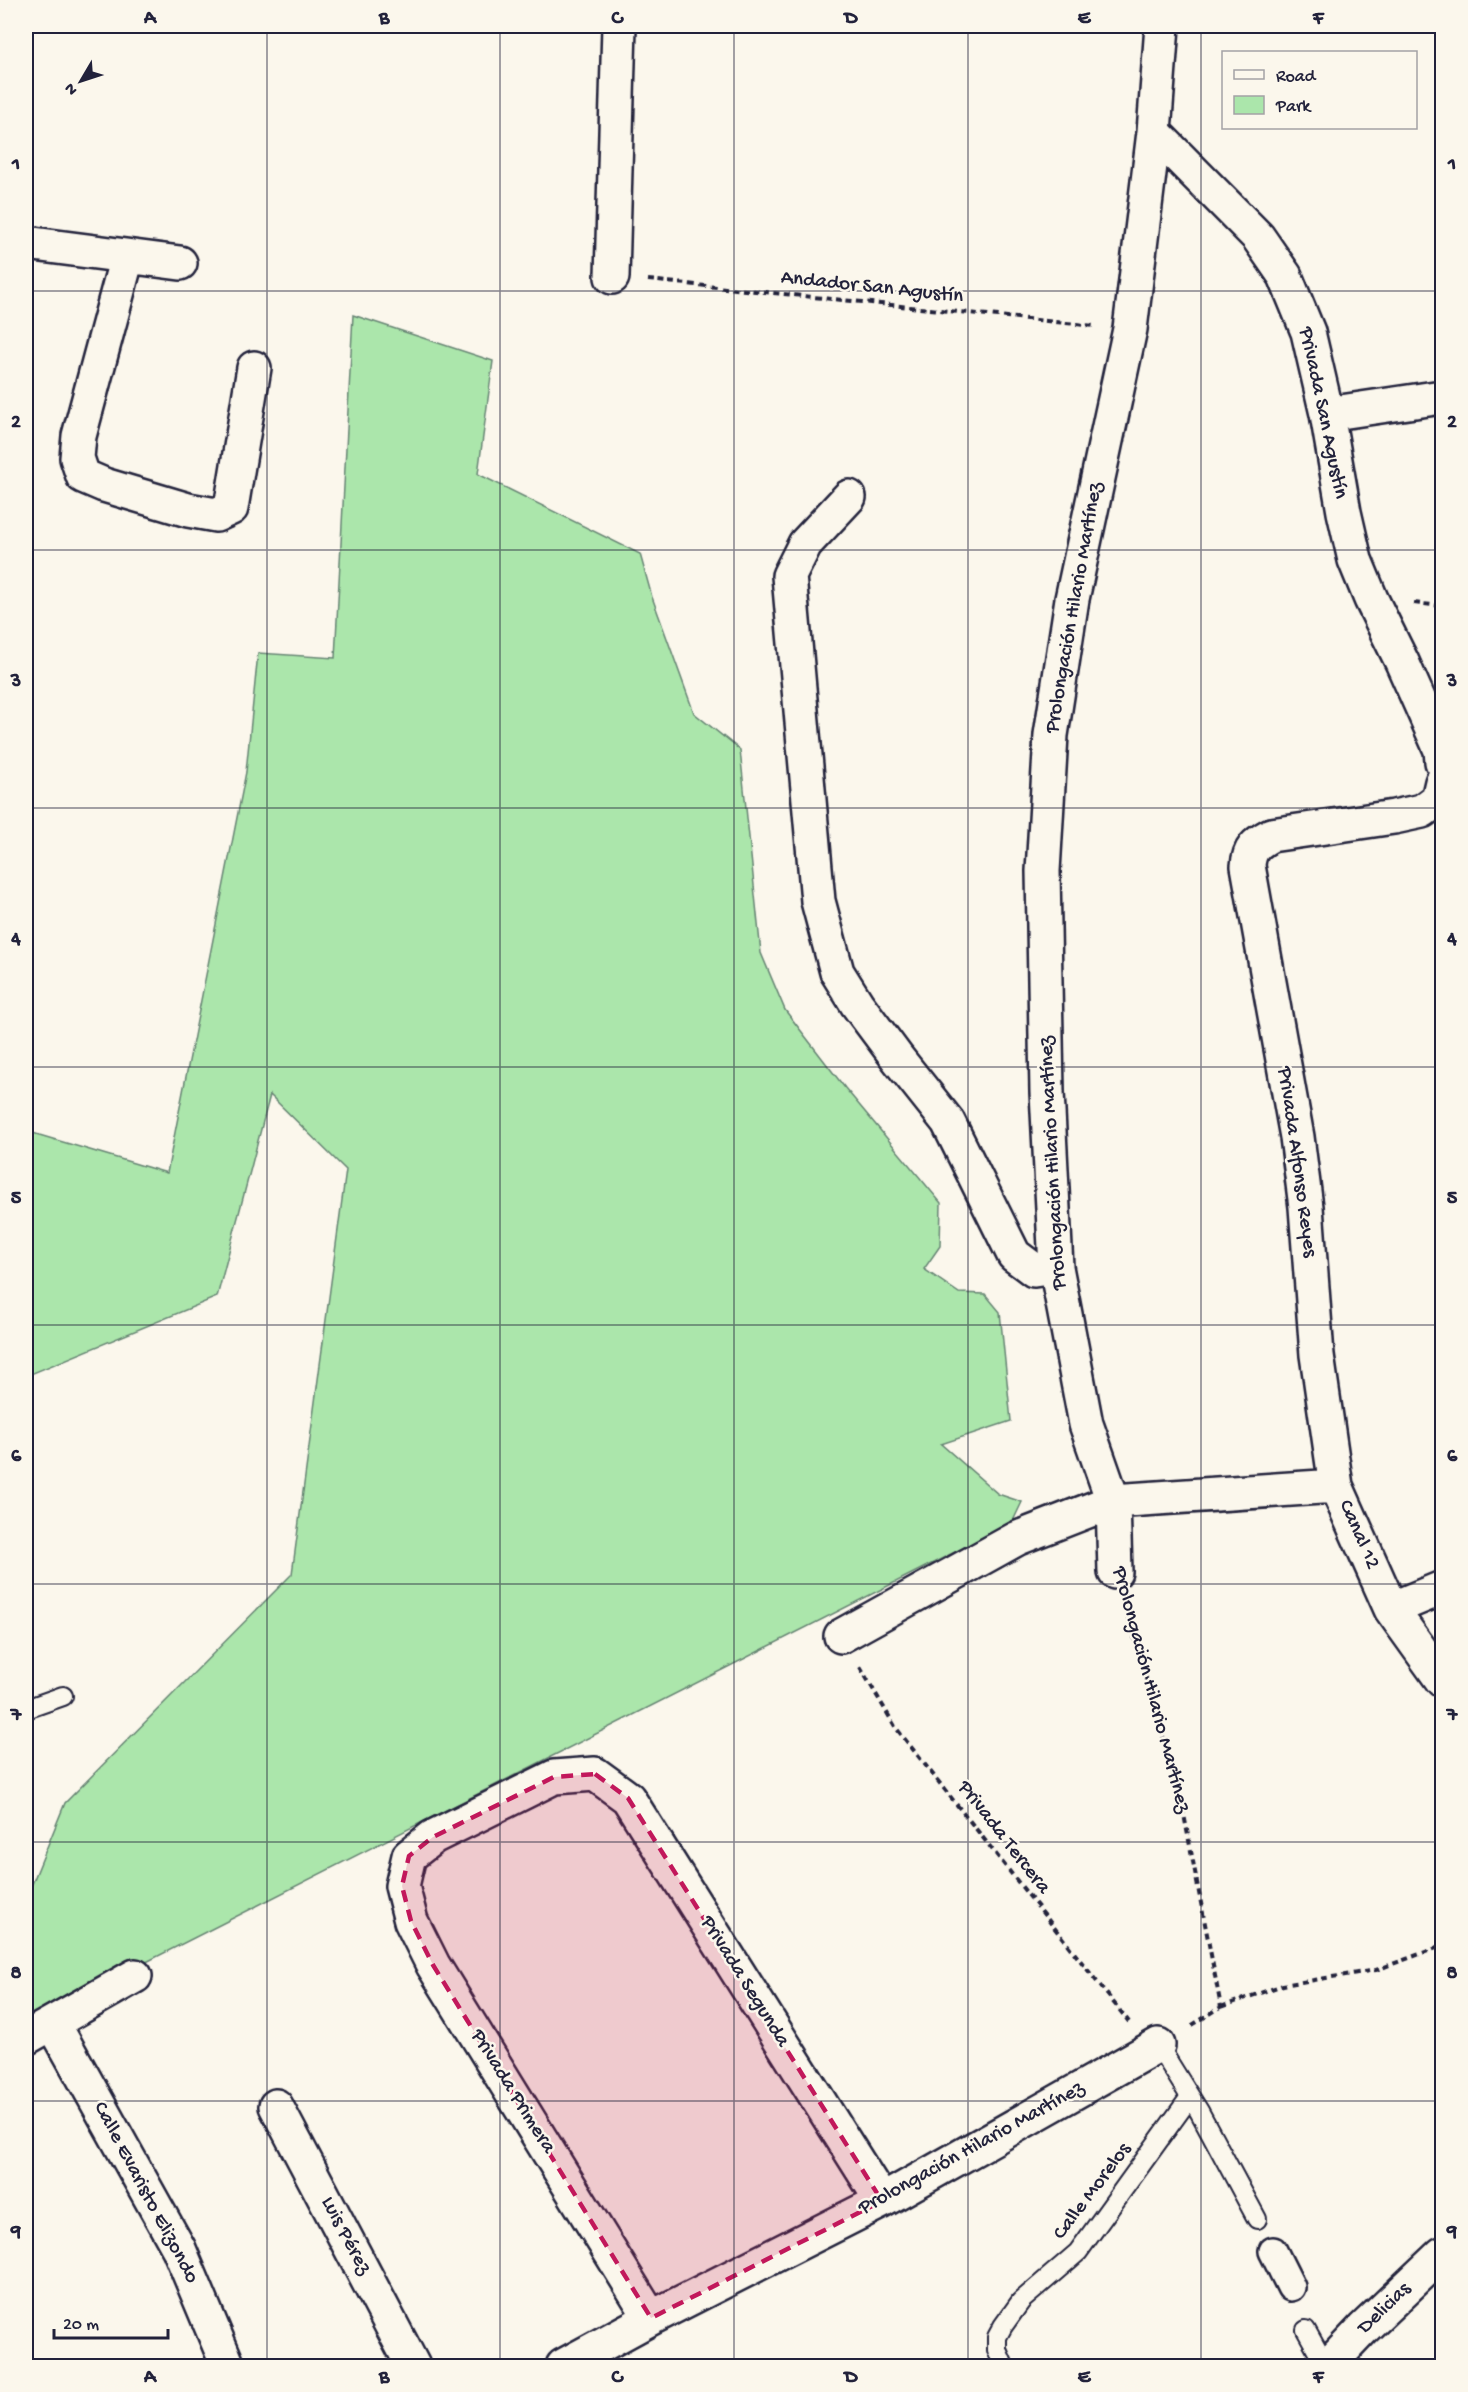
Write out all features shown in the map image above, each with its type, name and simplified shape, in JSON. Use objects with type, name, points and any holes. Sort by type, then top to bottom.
[{"type":"street","points":[[612,277],[619,26]]},
{"type":"street","name":"Prolongación Hilario Martínez","points":[[1115,1572],[1113,1501],[1086,1424],[1056,1267],[1047,1092],[1043,871],[1051,735],[1072,599],[1130,329],[1154,132],[1162,26]]},
{"type":"street","name":"Privada San Agustín","points":[[1154,132],[1258,237],[1285,276],[1308,332],[1327,414],[1355,560],[1441,750],[1443,762]]},
{"type":"street","points":[[26,243],[180,263]]},
{"type":"street","points":[[127,257],[79,436],[77,458],[83,476],[104,485],[188,510],[216,515],[231,508],[254,368]]},
{"type":"street","points":[[1327,414],[1443,397]]},
{"type":"street","points":[[849,497],[805,543],[789,576],[818,902],[837,972],[857,1004],[948,1122],[1014,1255],[1034,1270],[1056,1267]]},
{"type":"street","name":"Privada Alfonso Reyes","points":[[1336,1486],[1317,1355],[1306,1206],[1297,1137],[1248,866],[1249,853],[1257,843],[1271,835],[1394,818],[1422,811],[1438,799],[1443,782]]},
{"type":"street","name":"Canal 12","points":[[841,1636],[1018,1538],[1113,1501],[1336,1486],[1391,1609],[1443,1680]]},
{"type":"street","points":[[1391,1609],[1443,1588]]},
{"type":"street","name":"Privada Segunda","points":[[409,1857],[433,1837],[554,1777],[596,1774],[628,1798],[882,2201]]},
{"type":"street","name":"Privada Primera","points":[[409,1857],[402,1886],[411,1921],[433,1965],[651,2318]]},
{"type":"street","points":[[39,2031],[135,1976]]},
{"type":"street","name":"Calle Evaristo Elizondo","points":[[39,2031],[179,2249],[228,2367]]},
{"type":"street","name":"Prolongación Hilario Martínez","points":[[563,2367],[651,2318],[882,2201],[1158,2045]]},
{"type":"street","name":"Luis Pérez","points":[[276,2106],[413,2367]]},
{"type":"street","points":[[1273,2251],[1291,2287]]},
{"type":"street","name":"Delicias","points":[[1327,2367],[1363,2329],[1443,2254]]},
{"type":"lane","points":[[26,1709],[63,1696]]},
{"type":"lane","points":[[1158,2045],[1190,2097],[1257,2219]]},
{"type":"lane","name":"Calle Morelos","points":[[1004,2367],[997,2350],[997,2337],[1003,2326],[1021,2301],[1078,2252],[1190,2097]]},
{"type":"lane","points":[[1306,2330],[1327,2367]]},
{"type":"path","name":"Andador San Agustín","points":[[612,277],[1130,329]]},
{"type":"path","name":"Prolongación Hilario Martínez","points":[[1115,1572],[1181,1799],[1221,2007]]},
{"type":"path","name":"Privada Tercera","points":[[841,1636],[896,1728],[1131,2024],[1158,2045]]},
{"type":"path","points":[[1158,2045],[1221,2007],[1283,1985],[1376,1970],[1443,1946]]},
{"type":"highlighted area","points":[[595,1774],[628,1798],[882,2201],[651,2318],[433,1965],[411,1921],[402,1886],[409,1856],[433,1837],[554,1777]]},
{"type":"green space","points":[[353,315],[493,361],[478,474],[640,554],[652,597],[694,713],[740,750],[761,953],[785,1010],[845,1088],[941,1203],[940,1246],[924,1269],[959,1293],[985,1294],[1000,1312],[1011,1421],[941,1444],[998,1494],[1022,1502],[1012,1523],[26,2023],[26,1899],[65,1803],[292,1574],[346,1170],[270,1095],[217,1297],[26,1376],[26,1131],[167,1173],[246,772],[258,653],[335,658]]}]
